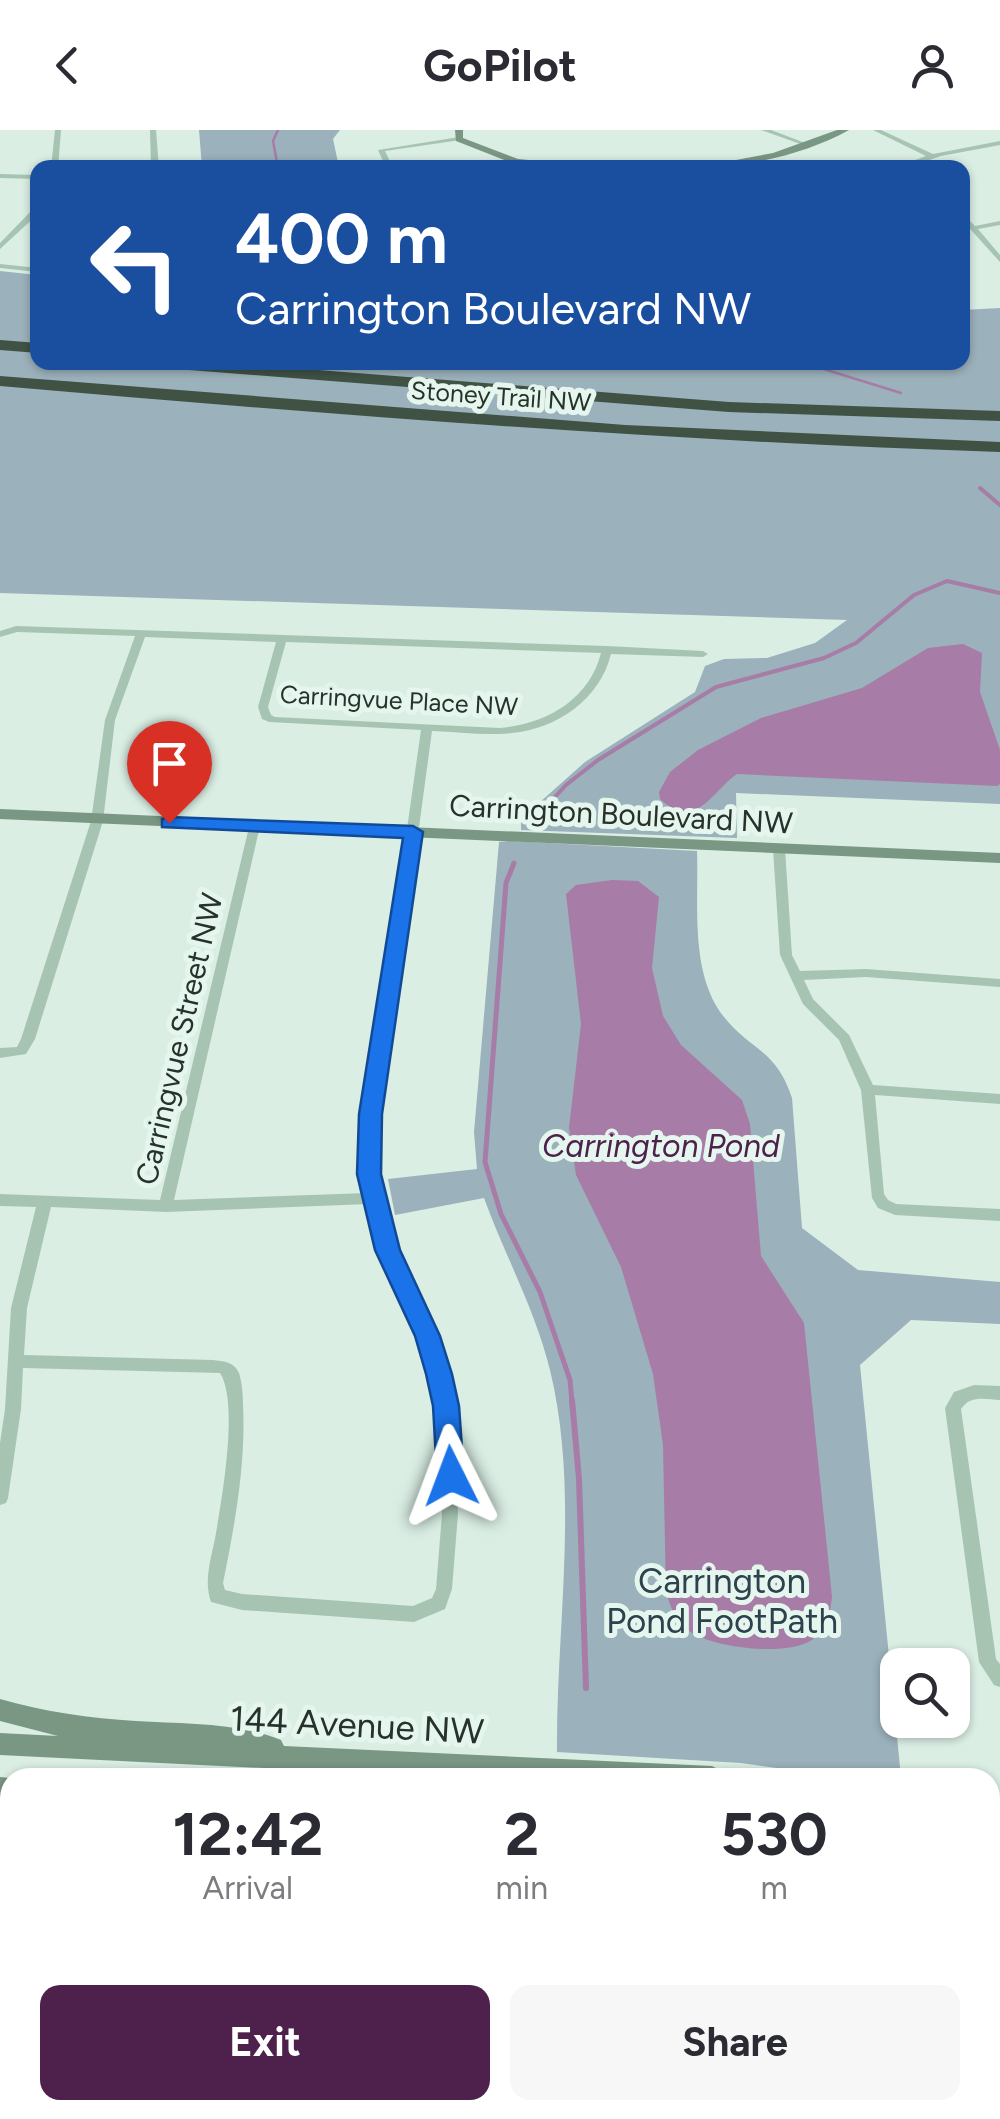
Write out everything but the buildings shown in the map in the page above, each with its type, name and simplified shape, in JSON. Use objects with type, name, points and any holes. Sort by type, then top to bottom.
[{"type":"highway","points":[[0,348],[30,350]]},
{"type":"highway","name":"Stoney Trail NW","points":[[250,370],[794,410],[1000,416]]},
{"type":"highway","points":[[265,370],[336,377]]},
{"type":"highway","name":"Stoney Trail NW","points":[[0,385],[824,442],[1000,447]]},
{"type":"highway","points":[[656,401],[1000,408]]},
{"type":"highway","points":[[494,420],[772,444],[1000,457]]},
{"type":"street","points":[[55,160],[58,130]]},
{"type":"street","points":[[153,130],[155,160]]},
{"type":"street","points":[[764,130],[800,142],[827,130]]},
{"type":"street","points":[[740,160],[845,130]]},
{"type":"street","points":[[876,130],[930,156]]},
{"type":"street","points":[[890,130],[940,154]]},
{"type":"street","points":[[386,160],[381,150],[459,134],[505,160]]},
{"type":"street","points":[[919,160],[1000,143]]},
{"type":"street","points":[[0,176],[30,177]]},
{"type":"street","points":[[0,247],[30,217]]},
{"type":"street","points":[[970,223],[1000,260]]},
{"type":"street","points":[[974,228],[1000,223]]},
{"type":"street","points":[[0,266],[30,269]]},
{"type":"street","name":"Carringvue Place NW","points":[[0,634],[16,629],[142,632],[608,649],[601,675],[591,690],[530,728],[427,728],[283,722],[266,716],[264,704],[282,638]]},
{"type":"street","points":[[0,1053],[21,1051],[28,1039],[98,820],[110,720],[142,632]]},
{"type":"street","points":[[608,649],[703,654]]},
{"type":"street","points":[[16,1361],[224,1367],[233,1382],[233,1439],[217,1596],[261,1604],[414,1614],[427,1612],[439,1602],[444,1589],[451,1476],[446,1406],[428,1336],[388,1250],[372,1198],[371,1114],[427,728]]},
{"type":"street","name":"Carrington Boulevard NW","points":[[0,814],[1000,858]]},
{"type":"street","name":"Carringvue Street NW","points":[[166,1206],[254,826]]},
{"type":"street","points":[[779,848],[786,955],[808,1001],[844,1038],[868,1090],[877,1194],[883,1204],[895,1209],[1000,1215]]},
{"type":"street","points":[[796,976],[866,972],[1000,983]]},
{"type":"street","points":[[868,1090],[1000,1098]]},
{"type":"street","points":[[0,1200],[166,1206],[372,1198]]},
{"type":"street","points":[[0,1498],[24,1283],[45,1201]]},
{"type":"street","points":[[1000,1394],[974,1392],[960,1397],[953,1408],[988,1662],[1000,1679]]},
{"type":"street","points":[[0,1710],[19,1718],[136,1735],[251,1742],[308,1758]]},
{"type":"street","name":"144 Avenue NW","points":[[0,1744],[510,1768]]},
{"type":"green space","points":[[199,130],[340,130],[333,139],[338,160],[201,160]]},
{"type":"green space","points":[[0,271],[30,274],[30,370],[970,370],[970,310],[1000,308],[1000,804],[736,793],[737,838],[521,830],[521,819],[585,762],[695,692],[705,666],[724,659],[767,658],[815,643],[847,620],[0,593]]},
{"type":"green space","name":"Carrington Pond FootPath","points":[[499,842],[697,851],[698,937],[705,980],[724,1017],[771,1060],[786,1082],[792,1098],[802,1228],[858,1270],[1000,1282],[1000,1324],[911,1320],[860,1365],[888,1648],[880,1648],[880,1738],[897,1738],[900,1768],[777,1768],[557,1752],[564,1464],[544,1347],[484,1198],[395,1215],[388,1179],[477,1169],[474,1132]]},
{"type":"water","points":[[963,644],[982,653],[980,692],[1000,750],[997,786],[737,774],[693,810],[684,812],[660,799],[659,792],[670,772],[698,750],[761,718],[862,688],[928,648]]},
{"type":"water","name":"Carrington Pond","points":[[638,881],[659,897],[652,968],[663,1016],[681,1045],[742,1100],[750,1124],[761,1256],[804,1323],[832,1597],[822,1630],[801,1645],[747,1648],[710,1640],[684,1627],[666,1592],[663,1445],[653,1374],[621,1267],[576,1175],[569,1128],[581,1024],[566,894],[576,885]]},
{"type":"waterway","points":[[277,160],[273,141],[278,130]]},
{"type":"waterway","points":[[827,370],[901,393]]},
{"type":"waterway","points":[[980,488],[1000,505]]},
{"type":"waterway","points":[[542,811],[566,785],[598,760],[716,687],[824,658],[856,643],[914,595],[947,581],[1000,593]]},
{"type":"waterway","points":[[514,863],[506,883],[485,1162],[501,1214],[540,1292],[570,1380],[572,1402]]},
{"type":"waterway","points":[[572,1400],[579,1479],[586,1688]]},
{"type":"route","points":[[169,823],[413,832],[371,1114],[369,1174],[388,1250],[428,1336],[439,1374],[446,1406],[451,1476]]}]
